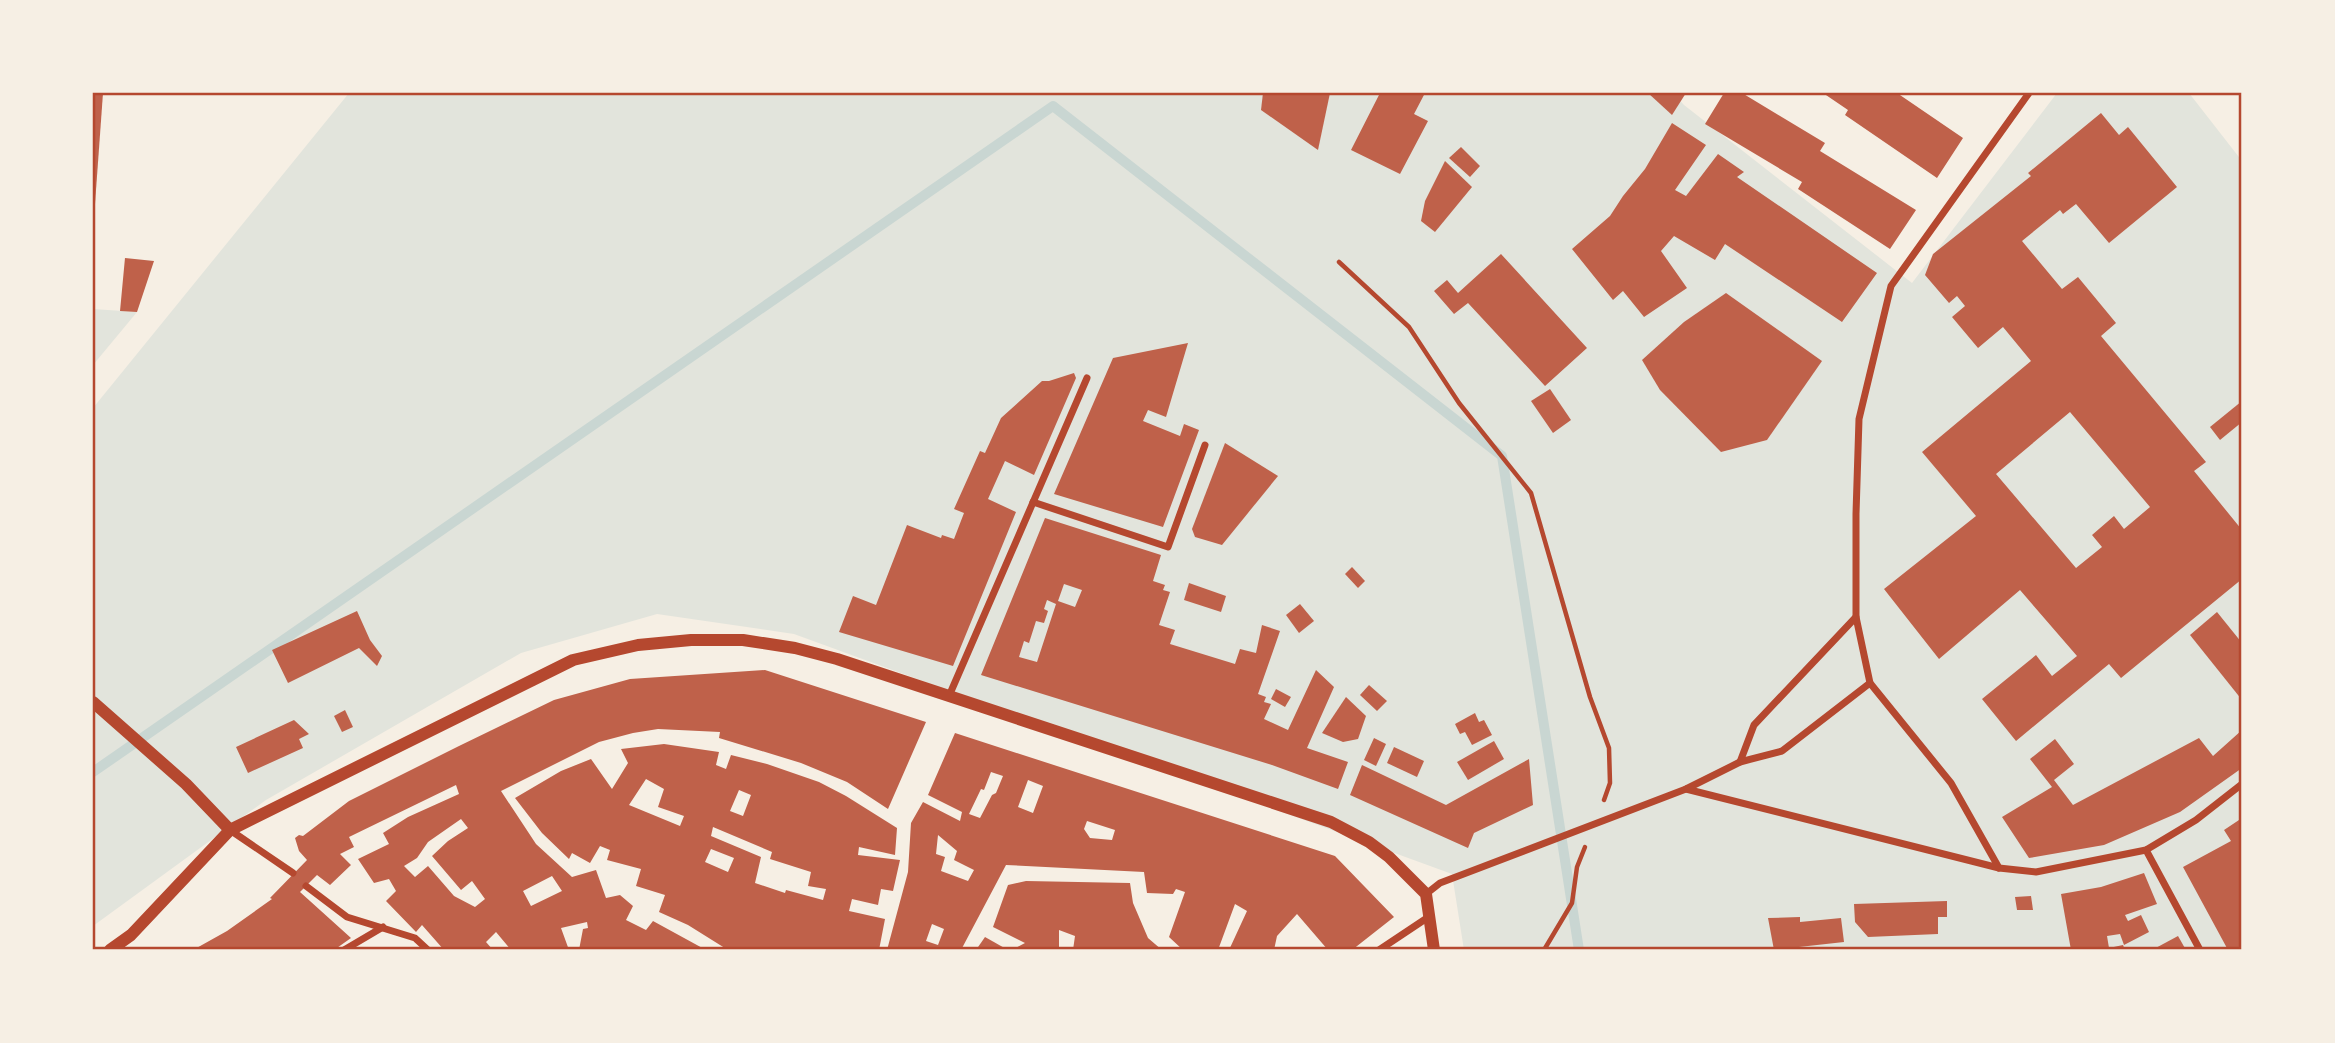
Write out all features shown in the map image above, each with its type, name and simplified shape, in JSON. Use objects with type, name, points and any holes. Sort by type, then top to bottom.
[{"type":"street","points":[[1999,868],[1951,783],[1870,682],[1856,617],[1859,419],[1891,286],[2029,93]]},
{"type":"street","points":[[949,696],[1087,378]]},
{"type":"street","points":[[1033,502],[1168,547],[1205,444]]},
{"type":"street","points":[[1740,762],[1754,725],[1856,617]]},
{"type":"street","points":[[110,950],[131,935],[230,830],[573,660],[638,645],[691,640],[743,640],[795,648],[1331,822],[1379,849],[1426,894],[1434,950]]},
{"type":"street","points":[[1426,894],[1440,883],[1686,789],[1740,762],[1782,751],[1870,682]]},
{"type":"street","points":[[93,702],[186,784],[230,830],[293,873]]},
{"type":"street","points":[[1686,789],[1999,868],[2036,872],[2146,850],[2196,820],[2242,784]]},
{"type":"street","points":[[2146,850],[2200,950]]},
{"type":"street","points":[[306,886],[347,917],[415,938],[428,950]]},
{"type":"street","points":[[1379,950],[1431,916]]},
{"type":"street","points":[[344,950],[383,927]]},
{"type":"path","points":[[1339,262],[1409,327],[1459,403],[1531,493],[1590,697],[1609,748],[1610,783]]},
{"type":"path","points":[[1544,950],[1572,903],[1577,867]]},
{"type":"shaded area","points":[[349,93],[1673,93],[1684,105],[1912,283],[2057,93],[2189,93],[2242,161],[2242,950],[1464,950],[1452,874],[794,634],[657,614],[521,653],[266,800],[93,926],[93,408]]},
{"type":"shaded area","points":[[93,309],[137,312],[93,365]]},
{"type":"building","points":[[93,93],[103,93],[95,204],[93,204]]},
{"type":"building","points":[[1263,93],[1330,93],[1318,150],[1261,110]]},
{"type":"building","points":[[1380,93],[1425,93],[1414,114],[1428,121],[1400,174],[1351,150]]},
{"type":"building","points":[[1648,93],[1686,93],[1672,115]]},
{"type":"building","points":[[1724,93],[1742,93],[1825,143],[1820,151],[1916,210],[1890,249],[1798,189],[1802,182],[1705,124]]},
{"type":"building","points":[[1823,93],[1897,93],[1963,138],[1937,178],[1845,115],[1848,110]]},
{"type":"building","points":[[2101,113],[2119,135],[2128,127],[2177,187],[2109,243],[2076,204],[2063,214],[2060,210],[2022,241],[2062,289],[2078,277],[2116,323],[2101,336],[2206,462],[2194,471],[2242,530],[2242,579],[2121,678],[2109,664],[2016,741],[1982,699],[2036,655],[2052,676],[2077,656],[2020,590],[1939,659],[1884,589],[1976,516],[1922,452],[2031,361],[2003,327],[1978,348],[1952,317],[1965,306],[1957,296],[1949,303],[1925,275],[1933,254],[2031,176],[2028,173]],"holes":[[[2070,412],[2150,507],[2124,529],[2114,516],[2092,535],[2102,547],[2076,568],[1996,474]]]},
{"type":"building","points":[[1672,123],[1706,145],[1675,190],[1686,196],[1718,154],[1744,172],[1737,177],[1877,273],[1842,322],[1725,244],[1715,260],[1674,236],[1661,251],[1687,288],[1644,317],[1623,291],[1613,300],[1572,249],[1610,216],[1645,169]]},
{"type":"building","points":[[1461,147],[1480,166],[1470,177],[1449,158]]},
{"type":"building","points":[[1445,161],[1472,187],[1435,232],[1421,221],[1425,201]]},
{"type":"building","points":[[1501,254],[1587,348],[1545,386],[1468,303],[1454,314],[1434,291],[1447,280],[1458,293]]},
{"type":"building","points":[[125,258],[154,261],[137,312],[120,311]]},
{"type":"building","points":[[1726,293],[1822,361],[1767,440],[1721,452],[1660,390],[1642,360],[1684,322]]},
{"type":"building","points":[[1188,343],[1166,417],[1148,410],[1143,421],[1180,436],[1184,424],[1199,430],[1163,527],[1054,494],[1113,358]]},
{"type":"building","points":[[1074,373],[1076,378],[1034,475],[1005,461],[988,499],[1016,512],[953,666],[839,632],[853,596],[876,605],[907,525],[941,538],[942,535],[954,539],[964,513],[954,509],[980,451],[985,453],[1001,418],[1042,381]]},
{"type":"building","points":[[1550,389],[1571,420],[1553,433],[1531,401]]},
{"type":"building","points":[[2242,401],[2242,422],[2220,440],[2210,427]]},
{"type":"building","points":[[1225,443],[1278,476],[1222,545],[1195,537],[1192,529]]},
{"type":"building","points":[[1045,518],[1161,555],[1153,581],[1165,585],[1163,590],[1170,592],[1159,625],[1175,630],[1170,644],[1235,664],[1240,649],[1256,653],[1262,625],[1280,631],[1258,694],[1266,697],[1264,702],[1271,704],[1264,719],[1288,730],[1316,670],[1334,687],[1307,748],[1348,762],[1338,789],[1272,765],[981,675]],"holes":[[[1064,584],[1082,590],[1075,607],[1058,601]],[[1047,600],[1056,604],[1037,662],[1019,657],[1024,641],[1029,643],[1036,621],[1044,623],[1048,611],[1044,609]]]},
{"type":"building","points":[[1352,567],[1365,581],[1358,588],[1345,574]]},
{"type":"building","points":[[1189,583],[1226,596],[1221,612],[1184,600]]},
{"type":"building","points":[[1300,604],[1314,621],[1299,633],[1286,615]]},
{"type":"building","points":[[357,611],[370,640],[382,656],[377,666],[359,648],[288,683],[272,650]]},
{"type":"building","points":[[2217,612],[2242,643],[2242,700],[2190,635]]},
{"type":"building","points":[[765,670],[926,722],[888,809],[847,782],[801,763],[719,738],[720,732],[658,729],[599,742],[501,791],[536,844],[572,877],[596,870],[606,898],[620,895],[633,906],[626,920],[646,930],[653,921],[706,950],[579,950],[583,929],[588,928],[587,922],[561,928],[569,950],[511,950],[496,932],[486,942],[493,950],[444,950],[422,925],[416,932],[386,901],[396,891],[389,879],[374,883],[358,859],[389,844],[383,833],[408,817],[459,794],[456,785],[349,837],[354,847],[340,854],[351,865],[330,885],[317,875],[300,892],[351,938],[334,950],[193,950],[227,931],[272,899],[270,898],[307,860],[299,851],[295,838],[303,836],[349,801],[554,700],[630,679]],"holes":[[[461,819],[468,828],[432,856],[461,890],[472,881],[485,899],[475,907],[454,896],[428,866],[415,877],[404,866],[417,858],[428,842]],[[552,876],[562,891],[531,906],[523,891]]]},
{"type":"building","points":[[1369,685],[1387,701],[1377,711],[1360,695]]},
{"type":"building","points":[[1276,689],[1291,697],[1285,707],[1271,699]]},
{"type":"building","points":[[1346,697],[1366,716],[1358,739],[1343,742],[1322,733]]},
{"type":"building","points":[[345,710],[353,727],[342,732],[334,716]]},
{"type":"building","points":[[1475,713],[1479,722],[1484,720],[1492,735],[1472,745],[1465,732],[1460,734],[1455,724]]},
{"type":"building","points":[[294,720],[309,734],[299,739],[303,748],[248,773],[236,747]]},
{"type":"building","points":[[2242,730],[2242,768],[2180,812],[2104,845],[2029,858],[2002,817],[2052,787],[2030,759],[2055,739],[2074,764],[2054,780],[2073,805],[2199,738],[2213,756]]},
{"type":"building","points":[[955,733],[1335,856],[1394,917],[1352,950],[1328,950],[1297,914],[1277,936],[1274,950],[1229,950],[1247,911],[1235,904],[1218,950],[1183,950],[1169,937],[1185,892],[1176,889],[1173,894],[1147,893],[1144,872],[1006,865],[961,950],[887,950],[908,872],[911,823],[923,802],[960,821],[962,812],[928,795]],"holes":[[[991,772],[1003,776],[980,818],[969,814],[981,789],[984,790]],[[1028,780],[1043,786],[1033,813],[1018,807]],[[1087,821],[1115,830],[1112,840],[1090,838],[1084,829]],[[938,835],[957,851],[954,860],[974,870],[968,881],[941,871],[945,857],[936,854]],[[932,924],[944,929],[938,945],[926,941]]]},
{"type":"building","points":[[1374,738],[1386,744],[1376,766],[1364,760]]},
{"type":"building","points":[[1494,741],[1504,759],[1468,780],[1457,762]]},
{"type":"building","points":[[664,744],[719,752],[716,765],[726,769],[731,755],[767,764],[819,782],[897,828],[895,855],[859,847],[858,855],[900,860],[893,891],[881,889],[878,905],[852,899],[849,911],[885,919],[879,950],[728,950],[688,925],[659,912],[665,895],[636,886],[641,869],[607,860],[610,850],[600,846],[590,863],[572,853],[569,859],[542,833],[515,798],[561,771],[591,759],[612,789],[628,763],[621,749]],"holes":[[[646,779],[664,789],[658,807],[684,816],[680,826],[629,805]],[[739,790],[751,795],[743,816],[730,811]],[[713,827],[772,852],[770,859],[811,872],[808,886],[826,889],[823,900],[786,890],[785,893],[755,883],[761,857],[711,836]],[[711,849],[734,858],[728,872],[705,862]]]},
{"type":"building","points":[[1394,747],[1424,761],[1417,777],[1387,763]]},
{"type":"building","points":[[1529,759],[1533,805],[1474,833],[1468,848],[1350,795],[1362,765],[1446,805]]},
{"type":"building","points":[[2242,818],[2242,950],[2228,950],[2183,867],[2231,841],[2224,830]]},
{"type":"building","points":[[2144,873],[2157,904],[2125,915],[2128,921],[2141,915],[2149,932],[2124,945],[2120,934],[2107,936],[2109,948],[2123,945],[2125,950],[2071,950],[2061,894],[2101,887]]},
{"type":"building","points":[[1026,881],[1130,883],[1133,903],[1148,938],[1162,950],[1073,950],[1075,936],[1059,930],[1059,950],[1012,950],[1025,943],[993,927],[1008,885]]},
{"type":"building","points":[[2031,896],[2033,910],[2017,910],[2015,897]]},
{"type":"building","points":[[1947,901],[1947,917],[1938,917],[1938,934],[1868,937],[1855,922],[1854,904]]},
{"type":"building","points":[[1800,917],[1800,922],[1841,918],[1844,942],[1799,947],[1800,950],[1774,950],[1768,918]]},
{"type":"building","points":[[2178,936],[2186,950],[2152,950]]},
{"type":"building","points":[[985,937],[1008,950],[976,950]]},
{"type":"waterway","points":[[93,772],[1053,106],[1502,456],[1579,950]]}]
